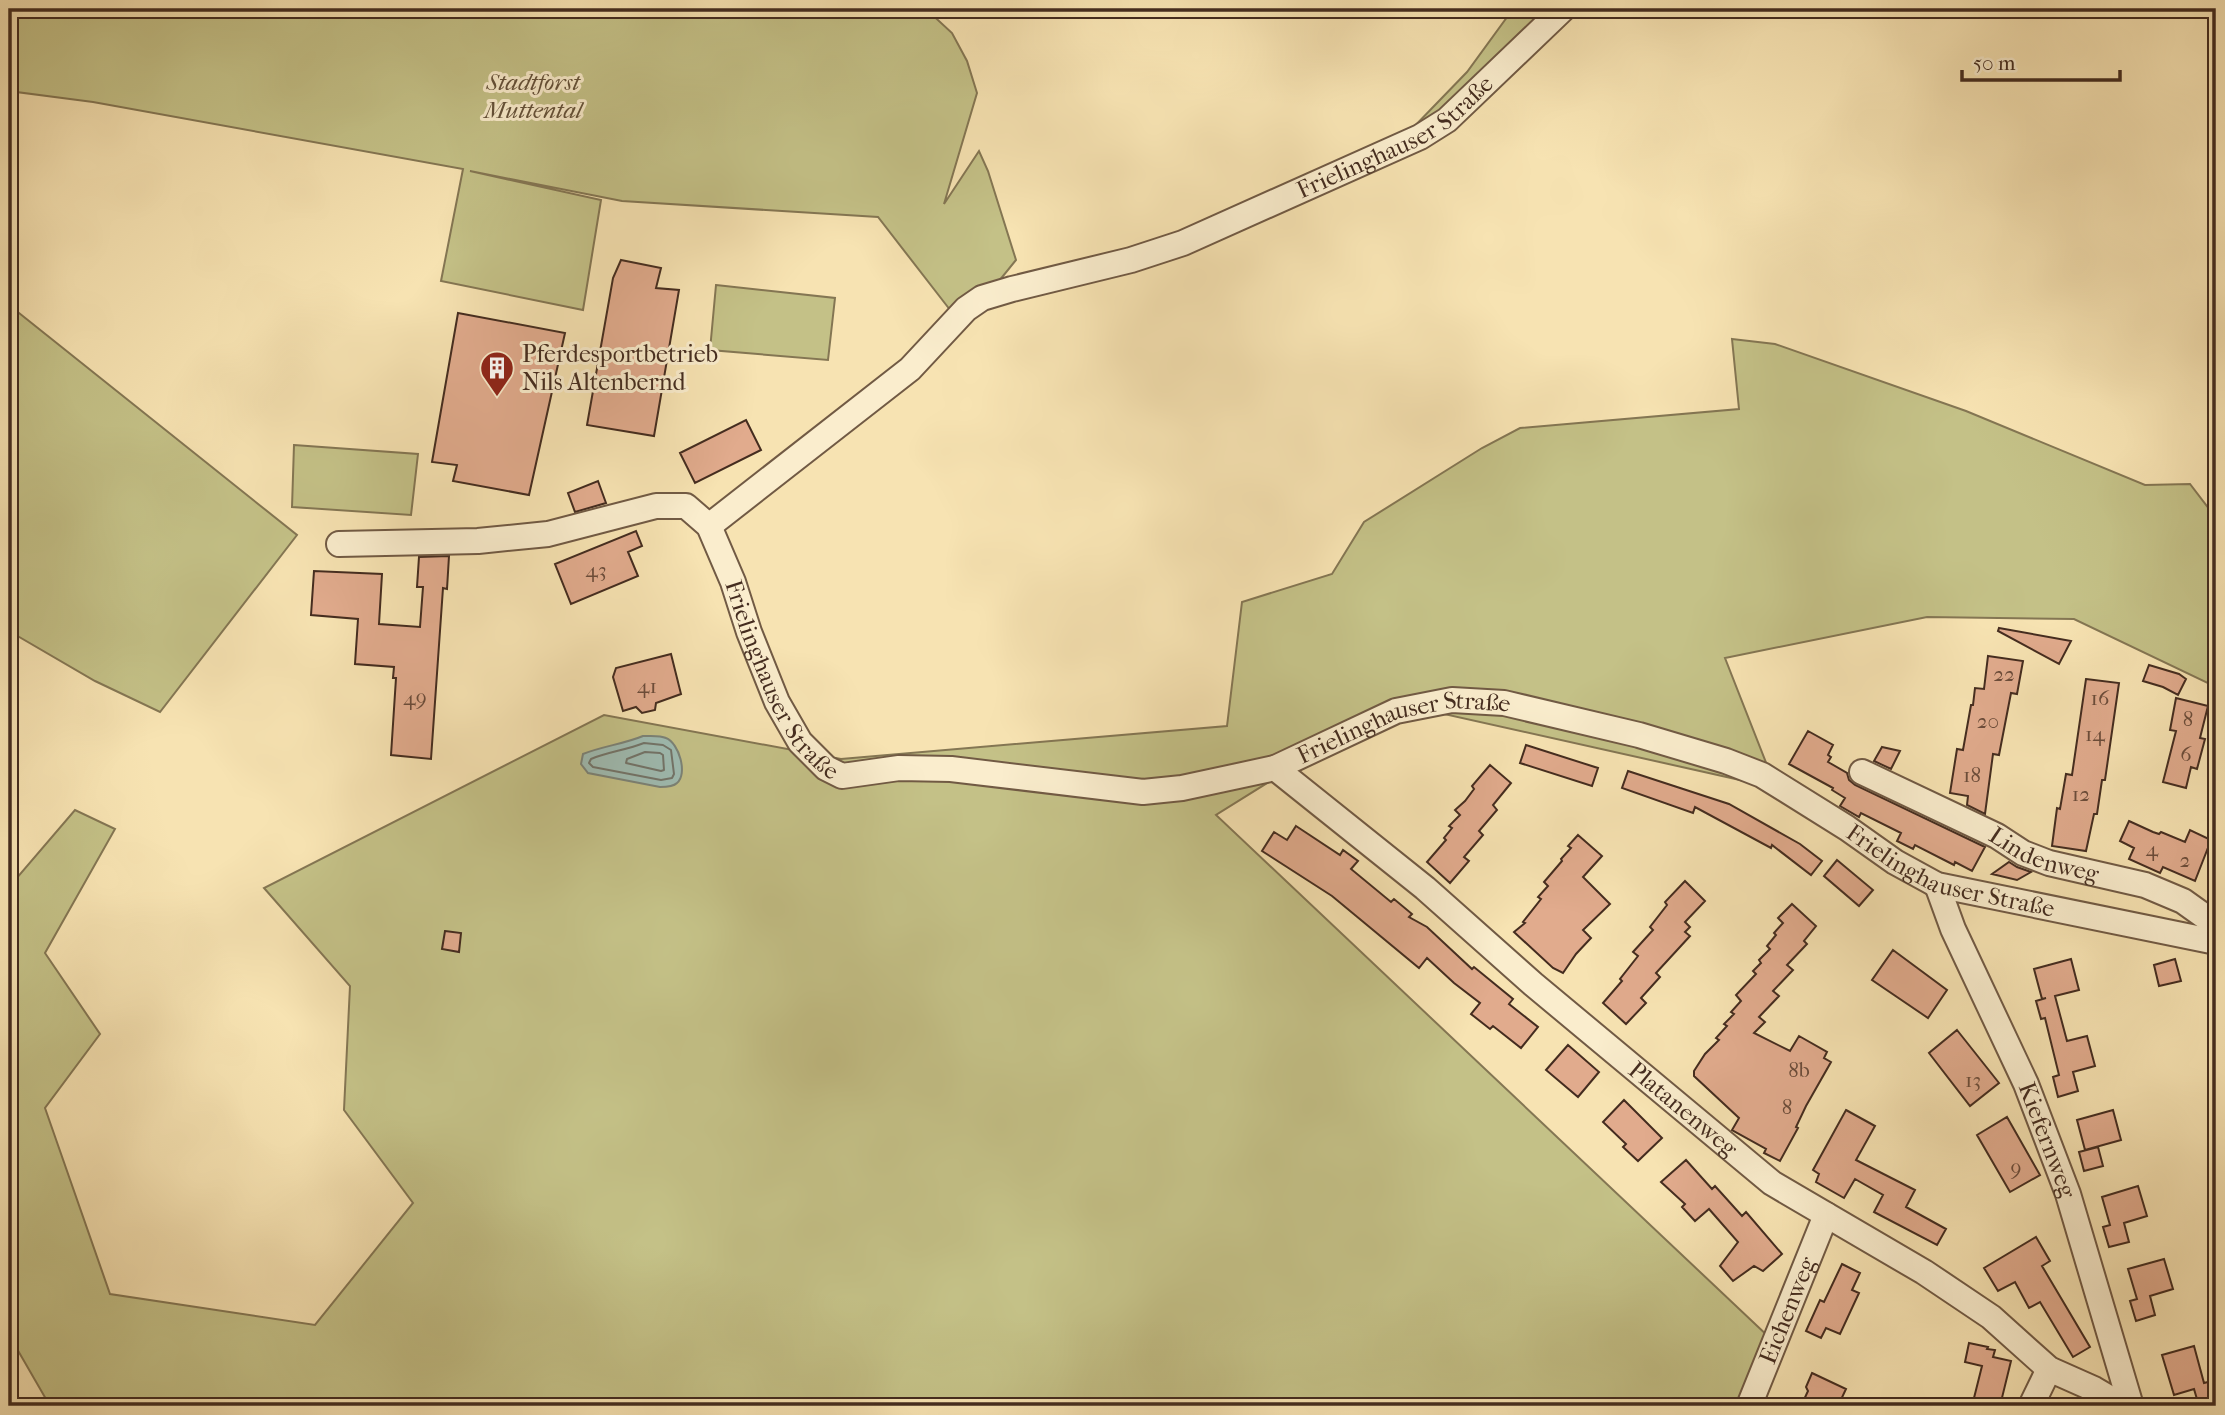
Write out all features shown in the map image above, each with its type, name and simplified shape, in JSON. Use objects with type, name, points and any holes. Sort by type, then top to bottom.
[{"type":"street","name":"Frielinghauser Straße","points":[[1563,9],[1447,120],[1420,137],[1184,243],[1131,260],[982,299],[966,309],[910,369],[709,526],[733,582],[749,632],[777,702],[800,742],[826,768],[842,776],[899,768],[951,769],[1143,792],[1182,788],[1275,768],[1396,711],[1452,699],[1504,703],[1639,735],[1726,761],[1762,775],[1847,828],[1895,862],[1937,885],[2213,941]]},
{"type":"street","points":[[339,544],[478,541],[548,534],[656,506],[686,506],[709,526]]},
{"type":"street","name":"Platanenweg","points":[[1275,768],[1425,888],[1533,984],[1772,1183],[1924,1272],[1991,1317],[2049,1369],[2094,1389],[2123,1406]]},
{"type":"street","name":"Lindenweg","points":[[1862,772],[1997,836],[2023,853],[2049,863],[2145,885],[2183,901],[2211,921],[2213,941]]},
{"type":"street","name":"Kiefernweg","points":[[1937,885],[1953,929],[2026,1084],[2068,1194],[2131,1406]]},
{"type":"street","name":"Eichenweg","points":[[1749,1406],[1826,1215]]},
{"type":"street","points":[[2031,1406],[2049,1369]]},
{"type":"green space","name":"Stadtforst Muttental","points":[[9,9],[926,9],[952,33],[967,61],[977,93],[944,204],[979,151],[1016,260],[995,286],[954,315],[878,217],[622,201],[470,171],[601,200],[583,310],[441,281],[463,169],[93,102],[9,91]]},
{"type":"green space","points":[[1513,9],[1552,9],[1453,104],[1407,134],[1467,72]]},
{"type":"green space","points":[[716,285],[835,298],[828,360],[710,350]]},
{"type":"green space","points":[[9,305],[297,535],[160,712],[95,681],[9,631]]},
{"type":"green space","points":[[1732,339],[1775,344],[1966,411],[2145,485],[2190,484],[2216,518],[2216,687],[2074,619],[1927,617],[1725,658],[1776,788],[1395,703],[1216,815],[1771,1339],[1743,1406],[50,1406],[9,1335],[9,887],[75,810],[115,829],[45,953],[100,1034],[45,1108],[110,1294],[315,1325],[413,1203],[344,1110],[350,986],[264,888],[604,715],[841,759],[1227,726],[1242,602],[1332,574],[1364,522],[1482,448],[1520,428],[1739,409]]},
{"type":"green space","points":[[294,445],[418,454],[411,515],[292,507]]},
{"type":"water","points":[[643,736],[664,737],[675,746],[682,773],[675,784],[660,787],[588,773],[581,764],[583,754]]},
{"type":"building","points":[[621,260],[661,268],[656,288],[679,290],[654,436],[587,425],[613,278]]},
{"type":"building","name":"Pferdesportbetrieb Nils Altenbernd","points":[[458,313],[565,333],[529,495],[453,481],[457,465],[432,462]]},
{"type":"building","points":[[746,420],[761,450],[695,483],[680,453]]},
{"type":"building","points":[[598,481],[606,503],[575,512],[568,493]]},
{"type":"building","points":[[636,531],[642,546],[628,552],[638,576],[571,604],[555,564]]},
{"type":"building","points":[[449,556],[447,589],[443,588],[431,759],[391,755],[396,678],[393,678],[394,667],[355,664],[358,619],[311,615],[314,571],[382,574],[379,624],[420,627],[423,587],[417,587],[419,557]]},
{"type":"building","points":[[1999,628],[2071,641],[2059,664],[1998,631]]},
{"type":"building","points":[[671,654],[681,694],[656,703],[655,710],[642,713],[636,707],[623,711],[613,677],[616,668]]},
{"type":"building","points":[[1988,656],[2023,661],[2017,694],[2011,693],[1999,755],[1993,754],[1985,814],[1967,805],[1968,796],[1950,793],[1957,749],[1963,750],[1975,688],[1984,689]]},
{"type":"building","points":[[2149,665],[2179,674],[2186,679],[2178,695],[2143,681]]},
{"type":"building","points":[[2086,679],[2119,683],[2105,780],[2102,780],[2097,814],[2094,814],[2086,851],[2052,846],[2057,808],[2060,809],[2066,774],[2072,775]]},
{"type":"building","points":[[2176,698],[2208,706],[2200,738],[2205,739],[2197,769],[2191,767],[2186,788],[2163,782],[2176,731],[2170,730]]},
{"type":"building","points":[[1808,731],[1833,745],[1828,762],[1847,773],[1849,780],[1855,785],[1985,847],[1972,871],[1915,845],[1913,849],[1897,841],[1901,833],[1861,813],[1859,817],[1840,806],[1845,798],[1832,790],[1833,788],[1789,764]]},
{"type":"building","points":[[1526,745],[1598,768],[1592,786],[1520,763]]},
{"type":"building","points":[[1882,747],[1900,751],[1891,769],[1874,761]]},
{"type":"building","points":[[1490,765],[1511,783],[1493,805],[1497,810],[1479,831],[1483,835],[1464,857],[1469,861],[1450,883],[1427,862],[1446,840],[1444,838],[1452,828],[1449,826],[1460,815],[1455,810],[1465,801],[1474,789],[1472,786]]},
{"type":"building","points":[[1628,771],[1729,804],[1800,844],[1822,861],[1811,875],[1772,845],[1771,848],[1695,807],[1693,813],[1622,788]]},
{"type":"building","points":[[2129,821],[2185,842],[2190,830],[2211,840],[2195,881],[2163,867],[2160,873],[2129,859],[2134,848],[2120,841]]},
{"type":"building","points":[[1296,826],[1340,855],[1343,850],[1358,861],[1351,869],[1391,902],[1394,899],[1412,914],[1409,917],[1427,927],[1472,969],[1474,967],[1513,999],[1509,1004],[1538,1027],[1521,1048],[1493,1026],[1490,1029],[1471,1014],[1480,1003],[1427,958],[1419,968],[1332,896],[1262,851],[1274,832],[1287,840]]},
{"type":"building","points":[[1578,835],[1602,856],[1583,877],[1610,904],[1583,930],[1591,938],[1563,973],[1553,968],[1514,932],[1525,923],[1523,922],[1541,899],[1538,897],[1548,886],[1544,882],[1562,861],[1571,848],[1568,846]]},
{"type":"building","points":[[1837,860],[1873,890],[1859,906],[1824,876]]},
{"type":"building","points":[[2009,862],[2031,872],[2017,880],[1992,874]]},
{"type":"building","points":[[1685,881],[1705,901],[1685,922],[1690,927],[1685,932],[1690,936],[1656,973],[1660,977],[1641,998],[1646,1003],[1626,1024],[1603,1003],[1638,956],[1633,952],[1653,930],[1650,927],[1667,905],[1665,902]]},
{"type":"building","points":[[1792,904],[1816,926],[1804,941],[1807,944],[1787,965],[1793,970],[1773,991],[1779,996],[1759,1017],[1765,1022],[1754,1033],[1790,1051],[1799,1036],[1827,1052],[1824,1058],[1831,1062],[1780,1161],[1764,1153],[1766,1149],[1732,1130],[1739,1118],[1694,1076],[1694,1071],[1705,1054],[1719,1040],[1716,1038],[1727,1026],[1724,1024],[1741,1001],[1736,995],[1756,974],[1753,971],[1770,949],[1767,946],[1783,923],[1778,918]]},
{"type":"building","points":[[445,931],[461,933],[459,952],[442,949]]},
{"type":"building","points":[[1893,950],[1947,990],[1928,1018],[1872,980]]},
{"type":"building","points":[[2071,959],[2079,990],[2055,996],[2067,1041],[2087,1036],[2095,1066],[2073,1072],[2078,1091],[2058,1097],[2053,1077],[2059,1075],[2045,1018],[2041,1019],[2036,1001],[2046,998],[2042,999],[2034,969]]},
{"type":"building","points":[[2175,959],[2181,981],[2159,986],[2154,965]]},
{"type":"building","points":[[1957,1030],[1999,1083],[1970,1106],[1929,1053]]},
{"type":"building","points":[[1568,1045],[1599,1072],[1578,1097],[1546,1070]]},
{"type":"building","points":[[1624,1100],[1662,1138],[1638,1161],[1623,1147],[1626,1144],[1603,1122]]},
{"type":"building","points":[[1846,1110],[1875,1126],[1856,1160],[1915,1190],[1906,1207],[1946,1229],[1937,1245],[1874,1212],[1883,1195],[1855,1179],[1844,1198],[1816,1182],[1819,1174],[1813,1170]]},
{"type":"building","points":[[2113,1110],[2121,1140],[2085,1150],[2077,1120]]},
{"type":"building","points":[[2007,1117],[2040,1175],[2010,1192],[1977,1135]]},
{"type":"building","points":[[2098,1147],[2103,1166],[2084,1171],[2079,1152]]},
{"type":"building","points":[[1686,1160],[1712,1189],[1715,1186],[1742,1216],[1746,1212],[1782,1254],[1763,1271],[1754,1266],[1733,1281],[1720,1266],[1738,1242],[1709,1209],[1695,1221],[1682,1207],[1685,1204],[1661,1182]]},
{"type":"building","points":[[2138,1186],[2147,1216],[2124,1223],[2129,1242],[2109,1247],[2103,1227],[2110,1225],[2102,1197]]},
{"type":"building","points":[[2036,1237],[2050,1261],[2042,1266],[2090,1347],[2073,1357],[2040,1302],[2029,1308],[2015,1282],[1998,1291],[1984,1268]]},
{"type":"building","points":[[2164,1259],[2173,1289],[2150,1296],[2155,1315],[2136,1321],[2130,1301],[2137,1299],[2128,1269]]},
{"type":"building","points":[[1842,1264],[1860,1273],[1852,1290],[1859,1293],[1840,1334],[1826,1328],[1821,1338],[1806,1331],[1820,1300],[1824,1302]]},
{"type":"building","points":[[1969,1343],[1995,1350],[1993,1357],[2011,1361],[2000,1406],[1973,1402],[1982,1366],[1965,1362]]},
{"type":"building","points":[[2194,1346],[2204,1383],[2212,1381],[2216,1406],[2199,1406],[2194,1389],[2174,1395],[2162,1355]]},
{"type":"building","points":[[1812,1373],[1846,1389],[1838,1406],[1801,1406]]},
{"type":"place","name":"Pferdesportbetrieb Nils Altenbernd","points":[[497,398]]}]
